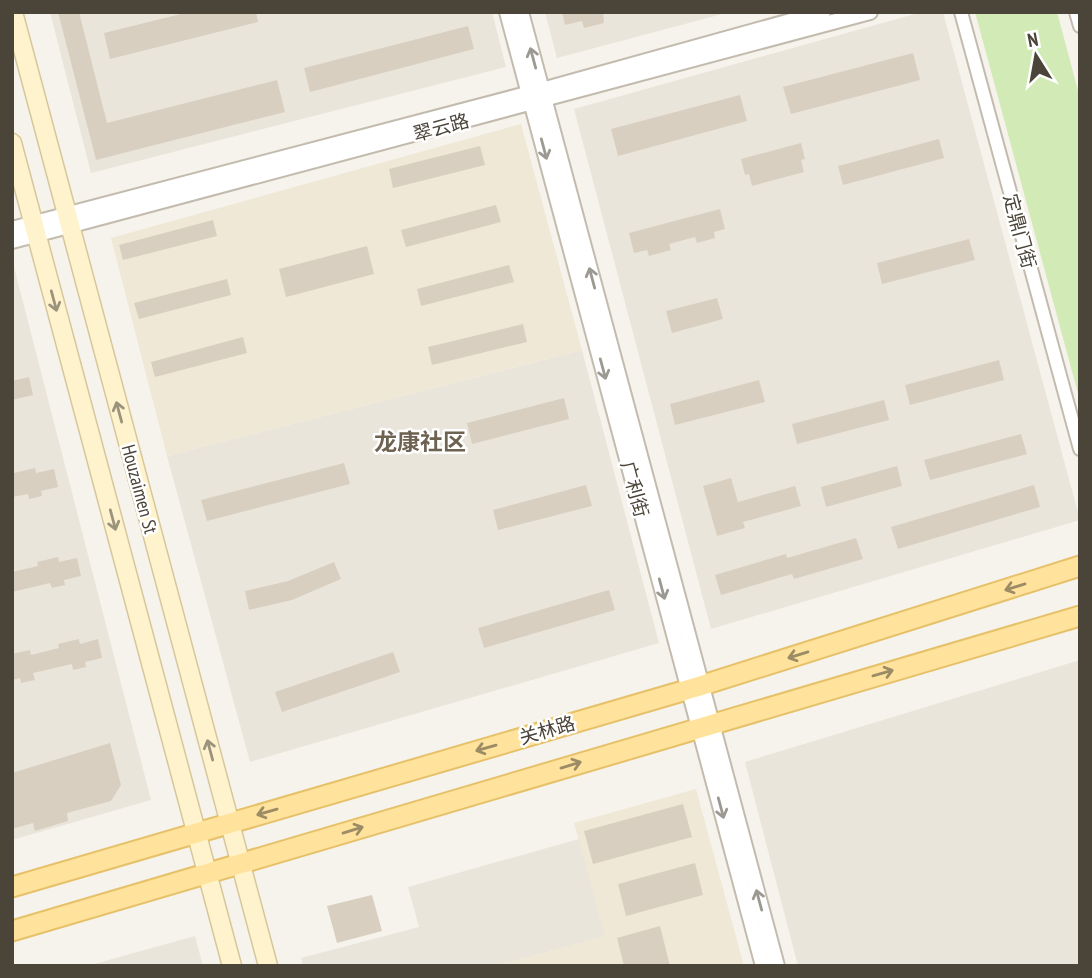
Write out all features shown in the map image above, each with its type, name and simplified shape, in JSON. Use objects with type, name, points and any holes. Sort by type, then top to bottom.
[{"type":"main road","name":"Houzaimen St","points":[[13,12],[268,966]]},
{"type":"main road","name":"Houzaimen St","points":[[12,143],[232,966]]},
{"type":"main road","name":"关林路","points":[[12,887],[694,687],[1080,566]]},
{"type":"main road","points":[[12,931],[1080,616]]},
{"type":"street","name":"广利街","points":[[507,12],[537,96]]},
{"type":"street","name":"广利街","points":[[521,12],[537,96],[694,687],[777,966]]},
{"type":"street","name":"翠云路","points":[[537,96],[822,12]]},
{"type":"street","name":"翠云路","points":[[12,241],[35,229],[68,220],[537,96],[870,12]]},
{"type":"street","name":"定鼎门街","points":[[961,12],[1080,449]]},
{"type":"street","points":[[1076,12],[1080,26]]},
{"type":"street","name":"翠云路","points":[[12,229],[35,229]]},
{"type":"street","name":"广利街","points":[[705,725],[763,966]]},
{"type":"shaded area","points":[[50,12],[492,12],[506,67],[91,173]]},
{"type":"shaded area","points":[[545,12],[730,12],[557,58]]},
{"type":"shaded area","points":[[922,12],[943,12],[1080,520],[711,629],[574,109]]},
{"type":"shaded area","points":[[521,124],[582,350],[167,456],[111,238]]},
{"type":"shaded area","points":[[12,267],[151,800],[12,840]]},
{"type":"shaded area","points":[[582,350],[659,643],[250,762],[167,456]]},
{"type":"shaded area","points":[[1080,660],[1080,966],[798,966],[745,762]]},
{"type":"shaded area","points":[[696,789],[744,966],[496,966],[605,936],[574,823]]},
{"type":"shaded area","points":[[579,839],[606,936],[496,966],[303,966],[301,958],[419,927],[408,887]]},
{"type":"shaded area","points":[[195,936],[203,966],[87,966]]},
{"type":"green space","points":[[975,12],[1057,12],[1080,98],[1080,401]]},
{"type":"building","points":[[58,12],[79,12],[107,123],[277,80],[285,112],[96,160]]},
{"type":"building","points":[[189,12],[256,12],[258,22],[110,59],[104,33]]},
{"type":"building","points":[[562,12],[603,12],[604,23],[584,28],[582,21],[565,25]]},
{"type":"building","points":[[468,26],[474,49],[310,92],[304,68]]},
{"type":"building","points":[[913,53],[920,80],[791,114],[783,87]]},
{"type":"building","points":[[740,95],[747,121],[618,156],[611,129]]},
{"type":"building","points":[[939,139],[944,158],[843,185],[838,166]]},
{"type":"building","points":[[801,143],[805,159],[801,160],[804,172],[752,186],[749,174],[745,175],[741,159]]},
{"type":"building","points":[[480,146],[485,165],[393,188],[389,169]]},
{"type":"building","points":[[496,205],[501,222],[406,247],[401,230]]},
{"type":"building","points":[[720,209],[725,229],[714,232],[715,238],[697,243],[695,237],[669,244],[671,250],[649,256],[647,250],[634,253],[629,233]]},
{"type":"building","points":[[213,220],[217,236],[123,260],[119,245]]},
{"type":"building","points":[[969,239],[975,260],[882,284],[877,263]]},
{"type":"building","points":[[367,246],[374,274],[286,297],[279,269]]},
{"type":"building","points":[[509,265],[514,282],[421,306],[417,289]]},
{"type":"building","points":[[227,279],[231,295],[139,319],[134,303]]},
{"type":"building","points":[[717,298],[723,319],[672,333],[666,311]]},
{"type":"building","points":[[523,324],[527,342],[432,365],[428,347]]},
{"type":"building","points":[[243,337],[247,353],[155,377],[151,362]]},
{"type":"building","points":[[999,360],[1004,380],[910,405],[905,385]]},
{"type":"building","points":[[29,377],[33,395],[12,400],[12,381]]},
{"type":"building","points":[[759,380],[765,402],[675,425],[670,404]]},
{"type":"building","points":[[564,398],[569,419],[472,444],[467,423]]},
{"type":"building","points":[[884,400],[889,420],[797,444],[792,424]]},
{"type":"building","points":[[1021,434],[1027,454],[930,480],[924,460]]},
{"type":"building","points":[[344,463],[350,484],[207,521],[201,500]]},
{"type":"building","points":[[897,466],[902,486],[826,507],[821,487]]},
{"type":"building","points":[[35,468],[36,473],[54,469],[58,487],[41,491],[42,496],[29,499],[28,494],[12,497],[14,473]]},
{"type":"building","points":[[731,478],[738,502],[795,486],[801,506],[743,522],[745,528],[717,536],[703,486]]},
{"type":"building","points":[[586,485],[592,506],[498,530],[493,510]]},
{"type":"building","points":[[1034,485],[1040,507],[898,549],[891,527]]},
{"type":"building","points":[[856,538],[863,559],[794,579],[792,574],[721,595],[715,575],[786,554],[787,558]]},
{"type":"building","points":[[58,557],[59,562],[77,558],[81,576],[64,580],[65,585],[52,588],[50,583],[12,592],[12,572],[38,566],[37,562]]},
{"type":"building","points":[[334,562],[341,579],[292,600],[249,610],[245,591],[288,581]]},
{"type":"building","points":[[609,590],[615,610],[484,648],[478,628]]},
{"type":"building","points":[[79,639],[80,644],[98,639],[102,658],[85,662],[86,667],[73,670],[72,664],[33,673],[35,680],[21,683],[20,678],[12,680],[12,654],[30,650],[31,655],[59,648],[58,644]]},
{"type":"building","points":[[393,652],[400,672],[282,712],[275,692]]},
{"type":"building","points":[[110,743],[121,785],[111,801],[67,813],[68,821],[35,831],[33,823],[12,829],[12,773]]},
{"type":"building","points":[[683,804],[692,837],[593,864],[584,831]]},
{"type":"building","points":[[695,863],[703,895],[626,916],[618,884]]},
{"type":"building","points":[[372,895],[382,931],[337,943],[327,906]]},
{"type":"building","points":[[660,926],[670,966],[624,966],[617,938]]},
{"type":"district","name":"龙康社区","points":[[420,442]]}]
